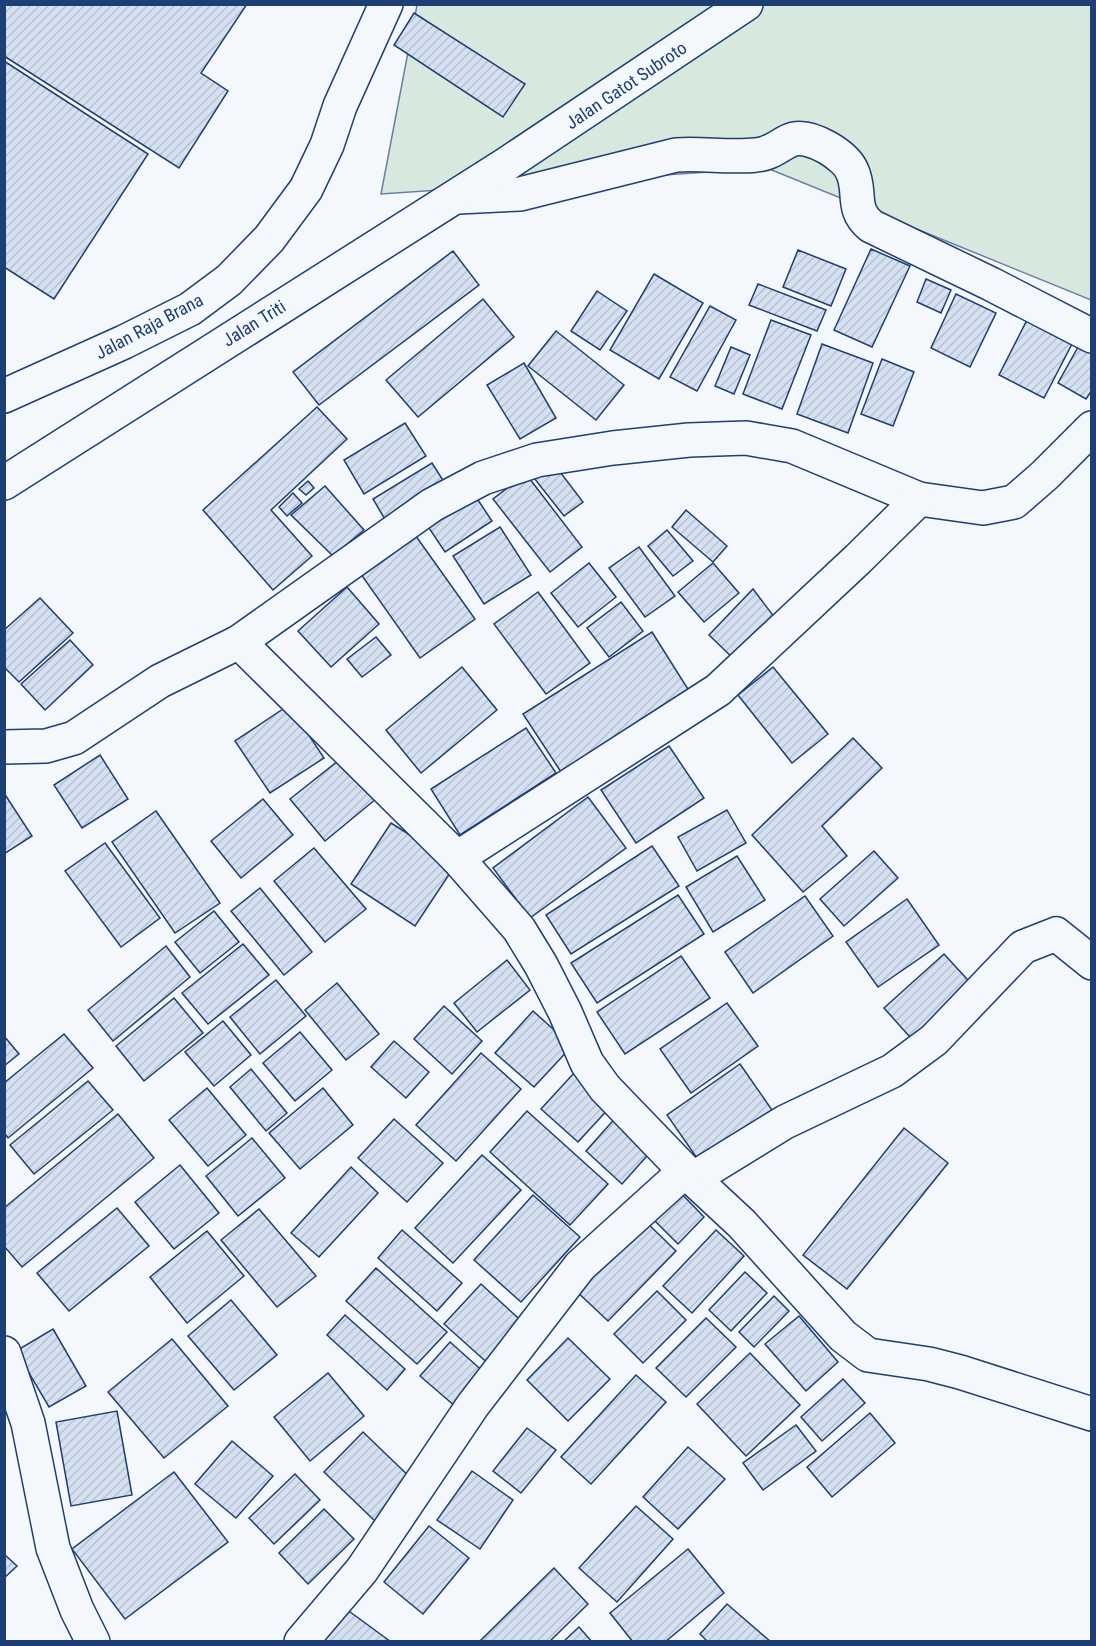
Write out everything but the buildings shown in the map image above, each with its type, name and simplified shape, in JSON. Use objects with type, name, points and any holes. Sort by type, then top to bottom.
[{"type":"street","name":"Jalan Raja Brana","points":[[4,396],[124,342],[190,309],[229,280],[269,239],[306,189],[327,145],[344,97],[386,4]]},
{"type":"street","name":"Jalan Gatot Subroto","points":[[505,165],[746,4]]},
{"type":"street","points":[[455,197],[520,194],[676,155],[700,153],[757,155],[771,152],[794,139],[816,142],[840,156],[852,171],[856,187],[857,208],[862,219],[871,226],[992,284],[1092,336]]},
{"type":"street","name":"Jalan Triti","points":[[4,483],[505,165]]},
{"type":"street","points":[[4,747],[46,746],[74,738],[160,681],[239,642],[432,505],[483,478],[537,460],[613,448],[689,440],[746,438],[792,446],[919,499],[983,508],[1014,502],[1092,428]]},
{"type":"street","points":[[457,858],[718,690],[919,499]]},
{"type":"street","points":[[239,642],[457,858],[524,938],[561,1003],[587,1063],[605,1088],[742,1224],[843,1336],[868,1355],[929,1364],[960,1372],[1092,1414]]},
{"type":"street","points":[[301,1641],[362,1570],[473,1405],[580,1266],[690,1174],[785,1122],[892,1071],[934,1040],[1023,947],[1056,934],[1092,963]]},
{"type":"street","points":[[4,1353],[27,1423],[53,1548],[77,1610],[93,1641]]},
{"type":"shaded area","points":[[417,5],[1091,5],[1091,300],[767,168],[381,194]]}]
